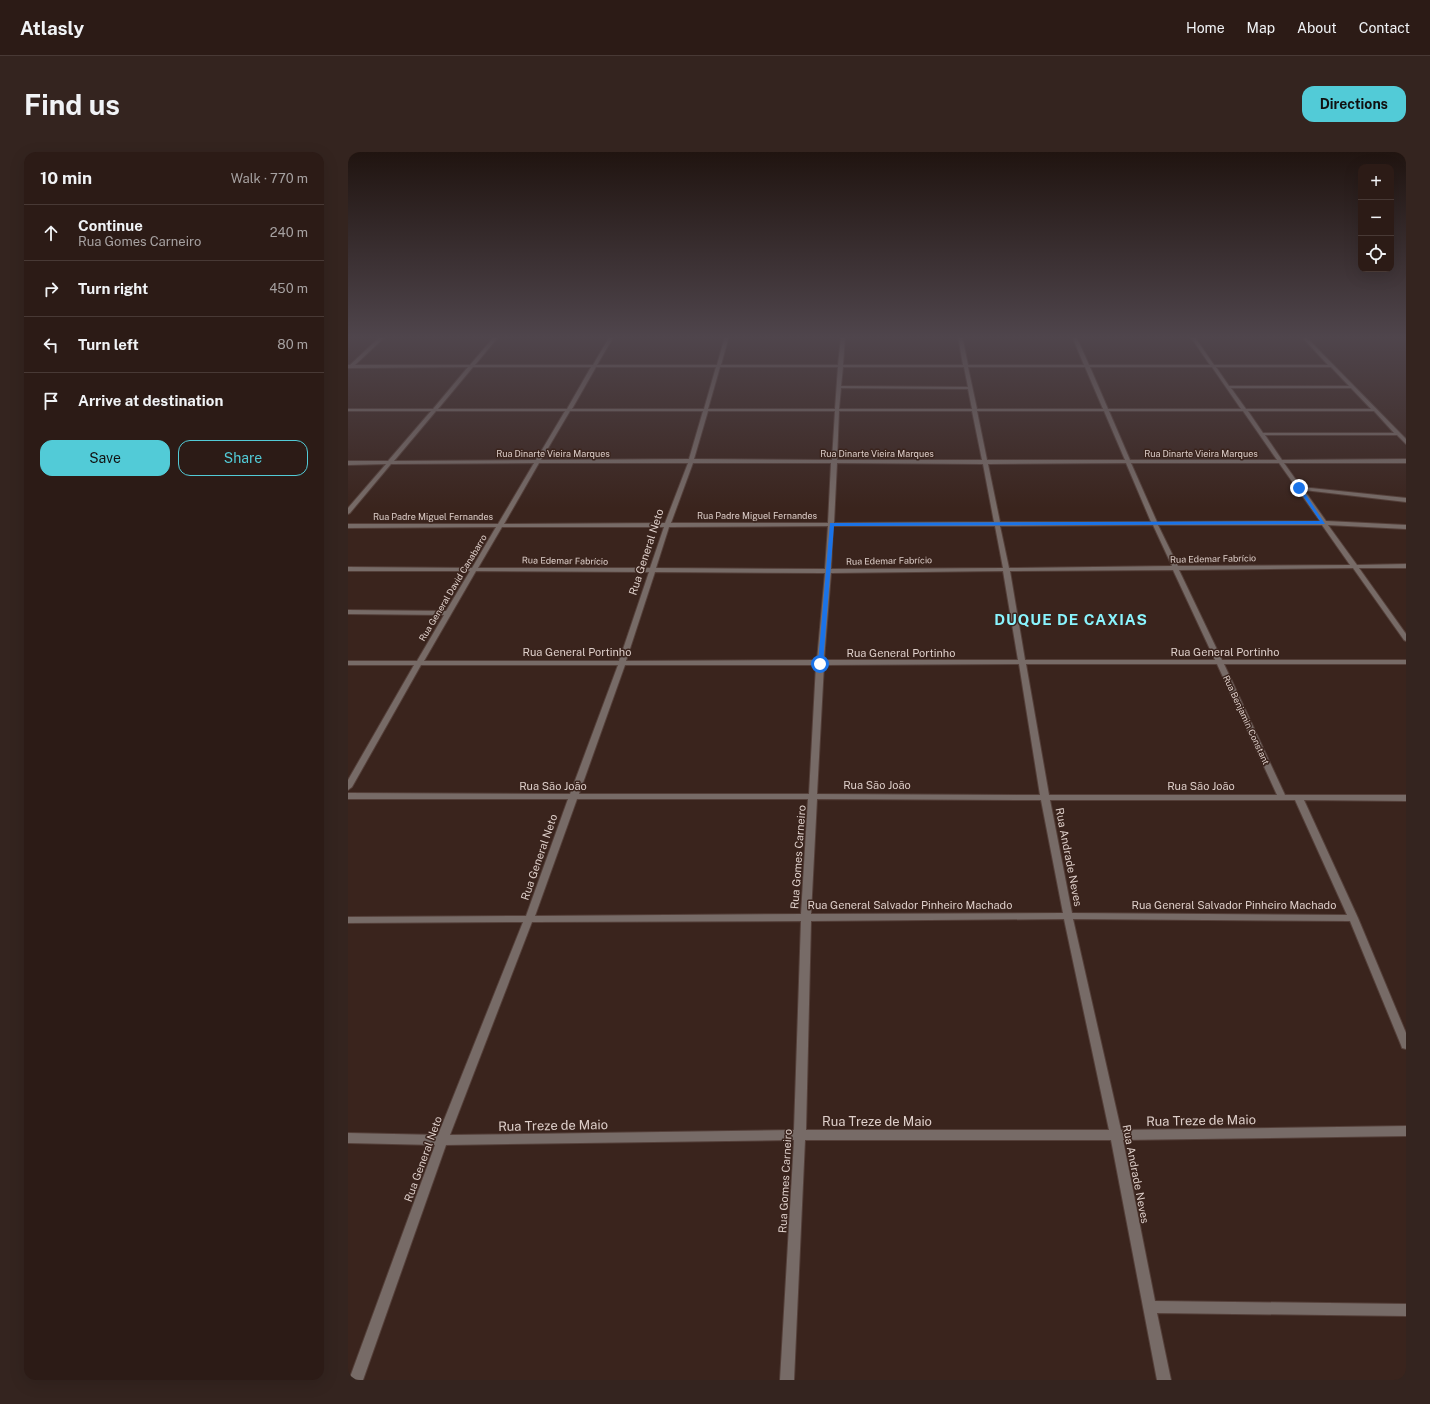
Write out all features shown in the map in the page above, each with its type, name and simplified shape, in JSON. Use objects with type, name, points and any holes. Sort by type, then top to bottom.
[{"type":"street","points":[[348,512],[448,393]]},
{"type":"street","name":"Rua General David Canabarro","points":[[348,787],[448,612],[579,393]]},
{"type":"street","name":"Rua General Neto","points":[[356,1380],[442,1140],[529,919],[572,797],[622,663],[667,525],[691,461],[710,393]]},
{"type":"street","name":"Rua Gomes Carneiro","points":[[787,1380],[800,1135],[806,917],[814,796],[820,664],[836,462],[838,393]]},
{"type":"street","name":"Rua Andrade Neves","points":[[970,393],[1006,569],[1045,797],[1068,916],[1116,1135],[1164,1380]]},
{"type":"street","name":"Rua Benjamin Constant","points":[[1098,393],[1219,663],[1282,797]]},
{"type":"street","points":[[1233,393],[1406,639]]},
{"type":"street","points":[[1358,393],[1406,442]]},
{"type":"street","points":[[348,410],[1374,410]]},
{"type":"street","points":[[1261,434],[1398,434]]},
{"type":"street","name":"Rua Dinarte Vieira Marques","points":[[348,463],[691,461],[1406,461]]},
{"type":"street","points":[[1299,488],[1406,500]]},
{"type":"street","name":"Rua Padre Miguel Fernandes","points":[[348,526],[1323,523],[1406,526]]},
{"type":"street","name":"Rua Edemar Fabrício","points":[[348,568],[828,571],[1406,566]]},
{"type":"street","points":[[348,612],[448,612]]},
{"type":"street","name":"Rua General Portinho","points":[[348,662],[820,664],[1406,662]]},
{"type":"street","name":"Rua São João","points":[[348,796],[1406,798]]},
{"type":"street","points":[[1298,798],[1352,918],[1406,1045]]},
{"type":"street","name":"Rua General Salvador Pinheiro Machado","points":[[348,920],[1068,916],[1352,918]]},
{"type":"street","name":"Rua Treze de Maio","points":[[348,1138],[442,1140],[800,1135],[1116,1135],[1406,1131]]},
{"type":"street","points":[[1150,1307],[1406,1310]]},
{"type":"district","name":"DUQUE DE CAXIAS","points":[[1071,620]]},
{"type":"route","points":[[820,664],[832,524],[997,525],[1323,523],[1299,488]]}]
